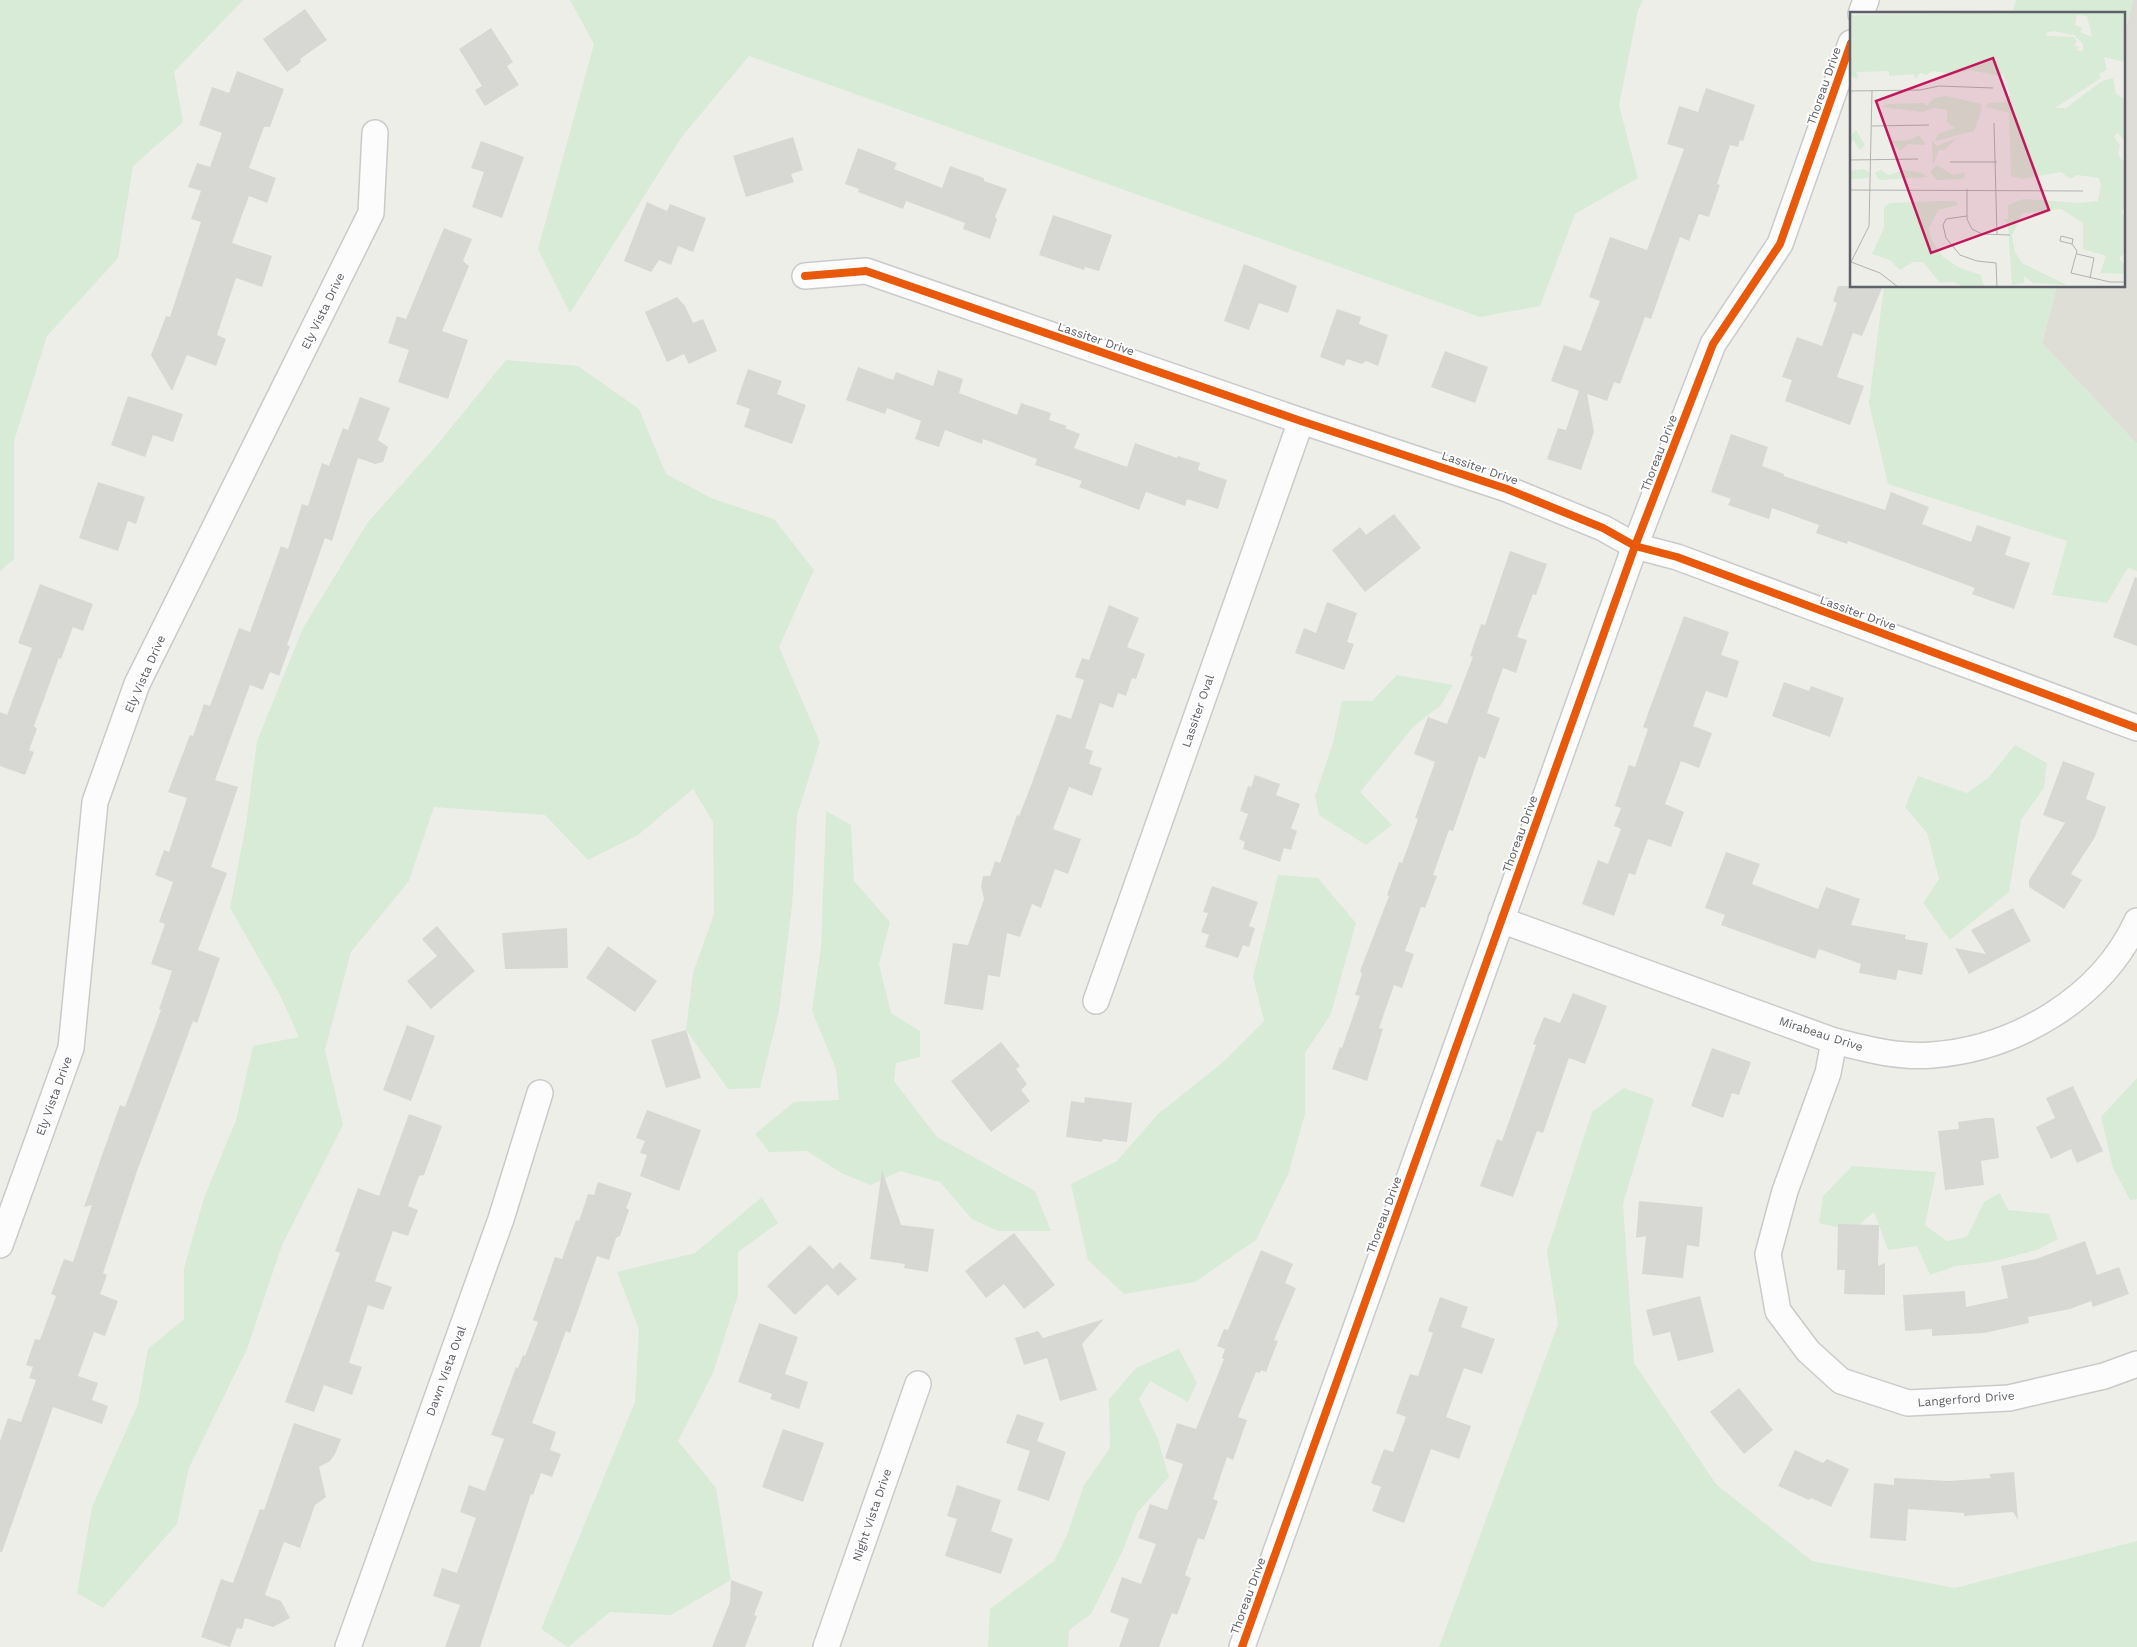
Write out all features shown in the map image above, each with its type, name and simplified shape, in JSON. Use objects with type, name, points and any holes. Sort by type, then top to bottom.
[{"type":"street","points":[[1862,12],[1866,0]]},
{"type":"street","name":"Thoreau Drive","points":[[1242,1647],[1635,546],[1713,344],[1780,244],[1850,46]]},
{"type":"street","name":"Ely Vista Drive","points":[[0,1245],[71,1048],[95,802],[138,684],[371,213],[374,133]]},
{"type":"street","name":"Lassiter Drive","points":[[805,276],[866,271],[1301,421],[1507,488],[1603,528],[1635,546],[1677,557],[2137,728]]},
{"type":"street","name":"Lassiter Oval","points":[[1096,1001],[1301,421]]},
{"type":"street","name":"Mirabeau Drive","points":[[1501,920],[1834,1041],[1876,1052],[1931,1055],[1978,1049],[2028,1030],[2062,1009],[2091,984],[2114,959],[2137,922]]},
{"type":"street","name":"Langerford Drive","points":[[1834,1041],[1828,1073],[1785,1191],[1768,1254],[1778,1311],[1808,1352],[1841,1381],[1908,1403],[2009,1398],[2104,1376],[2137,1364]]},
{"type":"street","name":"Dawn Vista Oval","points":[[348,1647],[501,1219],[540,1093]]},
{"type":"street","name":"Night Vista Drive","points":[[826,1647],[918,1384]]},
{"type":"shaded area","points":[[2133,0],[2137,0],[2137,444],[2042,343],[2056,288],[2124,288],[2124,34]]},
{"type":"green space","points":[[0,0],[243,0],[174,72],[183,122],[133,166],[118,258],[47,336],[14,441],[14,559],[0,571]]},
{"type":"green space","points":[[570,0],[1643,0],[1638,10],[1619,105],[1638,178],[1575,214],[1540,306],[1480,317],[749,56],[681,138],[570,313],[538,249],[594,44]]},
{"type":"green space","points":[[2016,0],[2133,0],[2124,34],[2124,12],[2013,12]]},
{"type":"green space","points":[[1884,288],[2056,288],[2042,343],[2137,444],[2137,571],[2128,568],[2107,603],[2052,595],[2067,541],[1888,484],[1869,403]]},
{"type":"green space","points":[[506,360],[578,366],[639,409],[666,474],[711,498],[774,519],[814,570],[779,647],[820,742],[797,816],[792,905],[779,1011],[760,1088],[728,1089],[686,1030],[693,973],[714,914],[713,822],[693,789],[638,835],[588,860],[545,815],[434,807],[409,881],[351,952],[325,1050],[343,1125],[282,1245],[247,1349],[189,1468],[177,1524],[103,1608],[77,1593],[92,1507],[138,1404],[148,1349],[184,1319],[184,1268],[204,1198],[236,1120],[253,1046],[299,1037],[281,997],[230,908],[246,824],[257,741],[303,628],[368,522],[437,445]]},
{"type":"green space","points":[[1397,675],[1453,685],[1440,706],[1414,726],[1360,792],[1392,825],[1366,845],[1319,815],[1315,796],[1333,743],[1342,701],[1372,701]]},
{"type":"green space","points":[[2015,745],[2047,763],[2044,788],[2021,820],[2009,892],[1950,940],[1923,903],[1939,879],[1927,833],[1905,807],[1918,776],[1967,793],[1988,778]]},
{"type":"green space","points":[[826,811],[851,825],[854,881],[890,922],[879,964],[891,1013],[920,1031],[920,1057],[896,1063],[894,1081],[937,1137],[1035,1191],[1051,1231],[998,1231],[972,1219],[940,1182],[900,1171],[871,1185],[843,1174],[807,1151],[769,1152],[755,1134],[794,1102],[839,1100],[836,1069],[812,1011],[821,947]]},
{"type":"green space","points":[[1278,875],[1318,878],[1356,923],[1331,1014],[1305,1053],[1305,1114],[1288,1175],[1256,1240],[1195,1282],[1124,1294],[1088,1260],[1071,1184],[1117,1161],[1158,1114],[1222,1063],[1264,1021],[1253,977]]},
{"type":"green space","points":[[2137,1078],[2137,1199],[2130,1200],[2113,1168],[2101,1117]]},
{"type":"green space","points":[[1624,1088],[1654,1099],[1623,1204],[1634,1363],[1716,1484],[1812,1561],[1955,1588],[2137,1541],[2137,1647],[1439,1647],[1558,1324],[1547,1251],[1592,1112]]},
{"type":"green space","points":[[1852,1166],[1936,1172],[1925,1225],[1947,1241],[1967,1237],[1984,1202],[2000,1193],[2008,1210],[2049,1214],[2058,1239],[2037,1250],[1991,1262],[1956,1266],[1930,1275],[1917,1246],[1888,1250],[1874,1212],[1852,1231],[1819,1223],[1823,1196]]},
{"type":"green space","points":[[762,1197],[778,1223],[738,1252],[738,1295],[713,1373],[678,1441],[716,1488],[731,1580],[671,1615],[610,1612],[568,1647],[541,1629],[635,1402],[639,1330],[617,1272],[695,1253]]},
{"type":"green space","points":[[1179,1349],[1197,1383],[1188,1402],[1150,1381],[1139,1399],[1158,1439],[1169,1477],[1137,1513],[1123,1550],[1091,1614],[1069,1630],[1068,1647],[988,1647],[990,1609],[1054,1561],[1067,1535],[1084,1485],[1110,1448],[1109,1399],[1136,1368]]},
{"type":"building","points":[[305,9],[327,40],[300,59],[301,62],[287,72],[263,39]]},
{"type":"building","points":[[491,28],[513,62],[507,66],[519,85],[485,106],[475,90],[482,86],[459,49]]},
{"type":"building","points":[[237,71],[284,89],[270,127],[264,127],[249,168],[276,178],[267,203],[249,196],[232,243],[272,256],[262,287],[236,278],[217,335],[226,339],[216,366],[187,355],[172,391],[151,355],[166,316],[170,317],[201,222],[191,219],[201,191],[188,187],[197,163],[210,167],[222,133],[199,125],[212,87],[229,93]]},
{"type":"building","points":[[1706,88],[1755,105],[1743,141],[1740,140],[1738,147],[1730,145],[1717,184],[1720,185],[1709,217],[1699,214],[1689,241],[1680,237],[1651,319],[1645,317],[1620,384],[1614,382],[1607,401],[1587,394],[1594,432],[1581,470],[1547,459],[1558,428],[1566,430],[1579,391],[1551,381],[1564,345],[1581,351],[1600,301],[1589,297],[1610,237],[1647,250],[1684,149],[1667,144],[1679,106],[1698,112]]},
{"type":"building","points":[[793,137],[803,170],[791,174],[794,182],[746,197],[733,156]]},
{"type":"building","points":[[481,141],[524,157],[502,218],[472,207],[484,172],[471,168]]},
{"type":"building","points":[[858,148],[897,163],[894,169],[942,188],[950,166],[984,178],[984,181],[1007,189],[995,217],[997,219],[990,239],[963,229],[965,223],[906,201],[903,209],[858,192],[859,189],[845,184]]},
{"type":"building","points":[[647,202],[667,211],[670,204],[706,218],[693,252],[678,246],[671,265],[659,260],[651,272],[624,261]]},
{"type":"building","points":[[1053,215],[1112,235],[1099,271],[1085,267],[1084,270],[1039,255]]},
{"type":"building","points":[[444,228],[472,239],[463,261],[469,266],[442,331],[468,340],[448,399],[398,382],[409,350],[388,343],[397,316],[406,319]]},
{"type":"building","points":[[1244,264],[1297,286],[1288,313],[1259,303],[1249,330],[1224,321]]},
{"type":"building","points":[[1838,286],[1882,288],[1862,336],[1853,333],[1837,377],[1864,386],[1850,425],[1785,401],[1792,380],[1782,377],[1797,337],[1822,346],[1837,303],[1833,301]]},
{"type":"building","points":[[677,297],[685,306],[693,323],[703,319],[717,351],[689,364],[684,354],[667,362],[645,312]]},
{"type":"building","points":[[1337,309],[1361,317],[1359,324],[1388,335],[1378,366],[1366,361],[1362,364],[1347,359],[1344,366],[1320,357]]},
{"type":"building","points":[[1445,351],[1488,367],[1475,403],[1431,387]]},
{"type":"building","points":[[858,367],[893,380],[896,372],[933,386],[938,370],[963,379],[959,393],[1017,415],[1021,403],[1051,413],[1049,420],[1067,426],[1065,428],[1080,434],[1074,448],[1127,467],[1135,443],[1177,458],[1178,456],[1200,463],[1198,470],[1227,480],[1218,509],[1187,499],[1185,506],[1146,492],[1139,510],[1079,487],[1082,481],[1035,465],[1037,459],[983,439],[982,444],[945,430],[939,447],[915,439],[921,421],[887,408],[885,414],[846,400]]},
{"type":"building","points":[[748,369],[782,381],[777,394],[806,405],[792,444],[744,427],[750,409],[736,404]]},
{"type":"building","points":[[128,396],[183,414],[173,442],[153,435],[145,457],[111,445]]},
{"type":"building","points":[[360,397],[390,408],[378,440],[388,447],[383,462],[375,464],[358,458],[332,541],[325,538],[287,645],[290,646],[279,676],[270,672],[263,690],[250,685],[215,780],[238,787],[211,867],[227,873],[198,950],[220,958],[197,1023],[193,1021],[137,1171],[103,1273],[107,1275],[100,1294],[118,1301],[105,1336],[94,1332],[78,1376],[98,1383],[92,1400],[108,1406],[102,1424],[53,1407],[2,1552],[0,1552],[0,1441],[8,1418],[21,1422],[36,1380],[29,1378],[33,1367],[26,1365],[35,1339],[40,1340],[56,1296],[51,1294],[64,1259],[73,1262],[92,1205],[84,1207],[120,1105],[125,1107],[161,1010],[159,1009],[172,971],[151,964],[165,924],[159,922],[173,882],[155,875],[164,850],[169,852],[187,798],[168,792],[190,735],[193,736],[204,704],[210,706],[239,628],[250,632],[281,546],[288,549],[302,504],[308,506],[322,463],[329,466],[343,428],[348,430]]},
{"type":"building","points":[[1731,434],[1768,447],[1762,466],[1784,474],[1784,476],[1885,510],[1891,492],[1929,507],[1922,524],[1971,542],[1977,525],[2011,537],[2005,555],[2030,563],[2014,609],[1972,594],[1975,588],[1848,541],[1847,544],[1816,533],[1819,525],[1772,508],[1769,519],[1728,505],[1731,499],[1711,492]]},
{"type":"building","points":[[98,482],[145,497],[136,524],[128,521],[118,551],[79,538]]},
{"type":"building","points":[[1394,514],[1421,548],[1365,592],[1332,550],[1360,527],[1366,535]]},
{"type":"building","points":[[1510,551],[1547,564],[1536,595],[1533,594],[1517,637],[1527,640],[1516,673],[1503,668],[1487,713],[1500,718],[1485,759],[1479,756],[1453,831],[1449,830],[1433,875],[1437,876],[1425,908],[1421,907],[1405,951],[1414,954],[1402,988],[1394,985],[1379,1028],[1383,1029],[1367,1081],[1332,1069],[1340,1047],[1342,1048],[1360,996],[1355,995],[1362,974],[1360,971],[1389,896],[1387,895],[1399,862],[1402,863],[1418,819],[1415,818],[1435,762],[1414,754],[1428,717],[1447,724],[1473,657],[1470,656],[1481,624],[1485,625]]},
{"type":"building","points":[[2135,577],[2137,578],[2137,646],[2113,637]]},
{"type":"building","points":[[40,584],[93,604],[83,631],[73,627],[61,659],[59,658],[34,726],[37,729],[29,750],[34,752],[25,775],[0,766],[0,712],[7,715],[32,648],[18,643]]},
{"type":"building","points":[[1327,602],[1357,613],[1347,642],[1354,644],[1344,670],[1295,653],[1304,628],[1316,633]]},
{"type":"building","points":[[1109,605],[1139,618],[1127,647],[1145,654],[1136,679],[1132,678],[1126,696],[1118,693],[1113,708],[1100,703],[1085,748],[1093,751],[1089,764],[1102,768],[1092,796],[1069,787],[1053,829],[1081,839],[1068,874],[1055,869],[1041,908],[1032,904],[1020,937],[1007,933],[1000,977],[988,975],[983,1010],[944,1004],[953,943],[968,945],[984,899],[981,886],[983,876],[990,876],[995,861],[1000,863],[1057,714],[1071,719],[1084,680],[1075,677],[1082,658],[1089,660]]},
{"type":"building","points":[[1684,616],[1729,632],[1721,655],[1739,661],[1727,698],[1706,691],[1693,726],[1712,733],[1699,768],[1681,761],[1665,804],[1684,812],[1671,847],[1648,839],[1635,875],[1629,873],[1614,916],[1582,904],[1598,860],[1608,864],[1621,829],[1614,826],[1621,808],[1615,806],[1629,765],[1635,767],[1648,729],[1643,727]]},
{"type":"building","points":[[1784,682],[1809,691],[1811,686],[1844,698],[1830,737],[1772,716]]},
{"type":"building","points":[[2063,761],[2095,773],[2086,799],[2106,807],[2095,837],[2071,874],[2082,880],[2064,909],[2029,887],[2029,880],[2065,823],[2043,815]]},
{"type":"building","points":[[1255,775],[1280,784],[1276,795],[1300,804],[1291,828],[1297,831],[1291,850],[1284,848],[1280,862],[1243,849],[1245,842],[1239,839],[1248,814],[1240,811],[1248,786],[1251,787]]},
{"type":"building","points":[[1726,852],[1760,864],[1752,884],[1818,909],[1826,887],[1860,899],[1851,925],[1906,935],[1905,939],[1928,943],[1922,975],[1898,970],[1896,980],[1859,973],[1861,964],[1819,949],[1815,959],[1721,925],[1725,915],[1705,908]]},
{"type":"building","points":[[1212,886],[1258,902],[1249,926],[1255,928],[1249,947],[1243,945],[1238,958],[1205,947],[1209,935],[1201,932],[1208,913],[1203,912]]},
{"type":"building","points":[[2013,908],[2031,941],[1969,974],[1955,948],[1986,954],[1971,930]]},
{"type":"building","points":[[437,926],[475,971],[431,1009],[407,981],[437,956],[422,939]]},
{"type":"building","points":[[567,928],[568,968],[505,969],[502,933]]},
{"type":"building","points":[[608,946],[657,981],[635,1012],[586,978]]},
{"type":"building","points":[[1573,993],[1607,1006],[1585,1064],[1569,1058],[1543,1133],[1537,1131],[1513,1197],[1480,1186],[1497,1139],[1502,1141],[1536,1045],[1533,1044],[1544,1017],[1560,1023]]},
{"type":"building","points":[[407,1025],[435,1036],[411,1101],[383,1090]]},
{"type":"building","points":[[686,1030],[701,1078],[666,1088],[651,1040]]},
{"type":"building","points":[[1001,1042],[1020,1066],[1016,1069],[1027,1084],[1021,1090],[1030,1101],[991,1132],[951,1081]]},
{"type":"building","points":[[1712,1048],[1751,1062],[1739,1095],[1732,1093],[1723,1118],[1691,1106]]},
{"type":"building","points":[[2073,1086],[2103,1151],[2077,1163],[2071,1149],[2051,1159],[2036,1127],[2055,1118],[2046,1098]]},
{"type":"building","points":[[1085,1097],[1132,1103],[1127,1142],[1103,1139],[1102,1142],[1066,1137],[1071,1101],[1084,1103]]},
{"type":"building","points":[[647,1110],[701,1130],[679,1191],[640,1176],[647,1155],[640,1153],[645,1141],[636,1138]]},
{"type":"building","points":[[409,1114],[442,1126],[424,1175],[419,1176],[408,1206],[418,1210],[408,1236],[393,1231],[375,1281],[392,1287],[383,1310],[368,1305],[349,1363],[362,1367],[352,1395],[324,1385],[314,1412],[285,1402],[340,1253],[335,1251],[358,1188],[379,1196]]},
{"type":"building","points":[[1994,1118],[1999,1158],[1981,1161],[1984,1185],[1945,1190],[1938,1131],[1959,1129],[1958,1122]]},
{"type":"building","points":[[882,1170],[901,1225],[934,1229],[928,1272],[904,1268],[905,1264],[870,1259]]},
{"type":"building","points":[[598,1182],[632,1193],[626,1208],[629,1210],[620,1236],[616,1238],[609,1260],[597,1256],[570,1333],[566,1331],[532,1423],[556,1432],[550,1450],[561,1454],[552,1477],[541,1473],[533,1495],[531,1494],[480,1647],[445,1647],[460,1605],[433,1596],[442,1568],[457,1573],[476,1518],[460,1512],[469,1485],[485,1491],[504,1439],[491,1435],[516,1367],[518,1368],[523,1355],[525,1356],[538,1322],[533,1320],[555,1257],[562,1259],[576,1220],[579,1221],[588,1194],[594,1195]]},
{"type":"building","points":[[1639,1201],[1703,1207],[1699,1247],[1687,1245],[1683,1278],[1642,1274],[1646,1236],[1636,1238]]},
{"type":"building","points":[[1838,1224],[1879,1225],[1878,1266],[1885,1263],[1885,1295],[1844,1294],[1845,1270],[1837,1270]]},
{"type":"building","points":[[1014,1233],[1055,1285],[1024,1309],[1004,1284],[986,1298],[965,1271]]},
{"type":"building","points":[[2085,1241],[2097,1275],[2119,1267],[2129,1294],[2093,1307],[2091,1301],[2070,1309],[2028,1317],[2029,1323],[1984,1333],[1932,1336],[1932,1329],[1905,1331],[1903,1295],[1965,1291],[1966,1307],[2008,1298],[2001,1266],[2036,1259]]},
{"type":"building","points":[[810,1245],[833,1269],[840,1262],[857,1279],[838,1296],[827,1284],[795,1315],[767,1286]]},
{"type":"building","points":[[1261,1250],[1293,1264],[1285,1283],[1296,1288],[1274,1340],[1278,1341],[1266,1372],[1261,1370],[1260,1373],[1256,1372],[1238,1417],[1247,1420],[1233,1460],[1227,1457],[1213,1499],[1218,1501],[1204,1540],[1198,1538],[1185,1575],[1191,1578],[1177,1615],[1172,1613],[1159,1647],[1119,1647],[1129,1619],[1110,1612],[1122,1577],[1141,1584],[1156,1544],[1138,1538],[1150,1504],[1167,1510],[1183,1464],[1165,1458],[1177,1423],[1196,1429],[1224,1359],[1222,1358],[1225,1349],[1217,1346],[1224,1329],[1228,1330]]},
{"type":"building","points":[[1700,1296],[1714,1352],[1678,1361],[1670,1332],[1653,1336],[1646,1310]]},
{"type":"building","points":[[1440,1297],[1468,1307],[1461,1327],[1495,1339],[1482,1374],[1464,1368],[1446,1417],[1471,1426],[1459,1459],[1431,1449],[1404,1523],[1372,1511],[1381,1487],[1371,1483],[1384,1449],[1393,1452],[1406,1417],[1396,1413],[1410,1374],[1418,1376],[1433,1333],[1428,1331]]},
{"type":"building","points":[[1104,1319],[1082,1344],[1097,1390],[1060,1401],[1047,1358],[1024,1365],[1015,1338],[1038,1331],[1043,1338]]},
{"type":"building","points":[[759,1323],[798,1337],[785,1374],[808,1382],[799,1409],[770,1399],[772,1394],[738,1382]]},
{"type":"building","points":[[1739,1388],[1773,1430],[1744,1454],[1710,1412]]},
{"type":"building","points":[[1017,1414],[1044,1423],[1037,1441],[1066,1452],[1049,1501],[1017,1490],[1030,1451],[1006,1443]]},
{"type":"building","points":[[294,1423],[341,1439],[330,1461],[319,1467],[326,1497],[315,1505],[300,1548],[284,1542],[265,1595],[281,1601],[290,1618],[273,1627],[245,1618],[242,1629],[237,1628],[230,1647],[201,1637],[221,1579],[233,1583],[260,1509],[264,1510]]},
{"type":"building","points":[[783,1429],[824,1443],[803,1502],[762,1487]]},
{"type":"building","points":[[1795,1450],[1823,1463],[1827,1459],[1849,1469],[1831,1507],[1811,1498],[1809,1500],[1778,1486]]},
{"type":"building","points":[[2014,1472],[2018,1520],[2013,1512],[1964,1516],[1964,1513],[1908,1509],[1906,1541],[1870,1538],[1874,1483],[1894,1485],[1894,1478],[1949,1481],[1991,1478],[1989,1474]]},
{"type":"building","points":[[957,1485],[1001,1500],[991,1531],[1013,1539],[1001,1574],[945,1556],[957,1519],[947,1516]]},
{"type":"building","points":[[731,1580],[763,1592],[754,1615],[757,1616],[745,1647],[712,1647],[730,1602]]},
{"type":"cycle path","points":[[1242,1647],[1635,546],[1713,344],[1780,244],[1850,46]]},
{"type":"cycle path","points":[[805,276],[866,271],[1301,421],[1507,489],[1603,528],[1635,546],[1677,557],[2137,728]]}]
